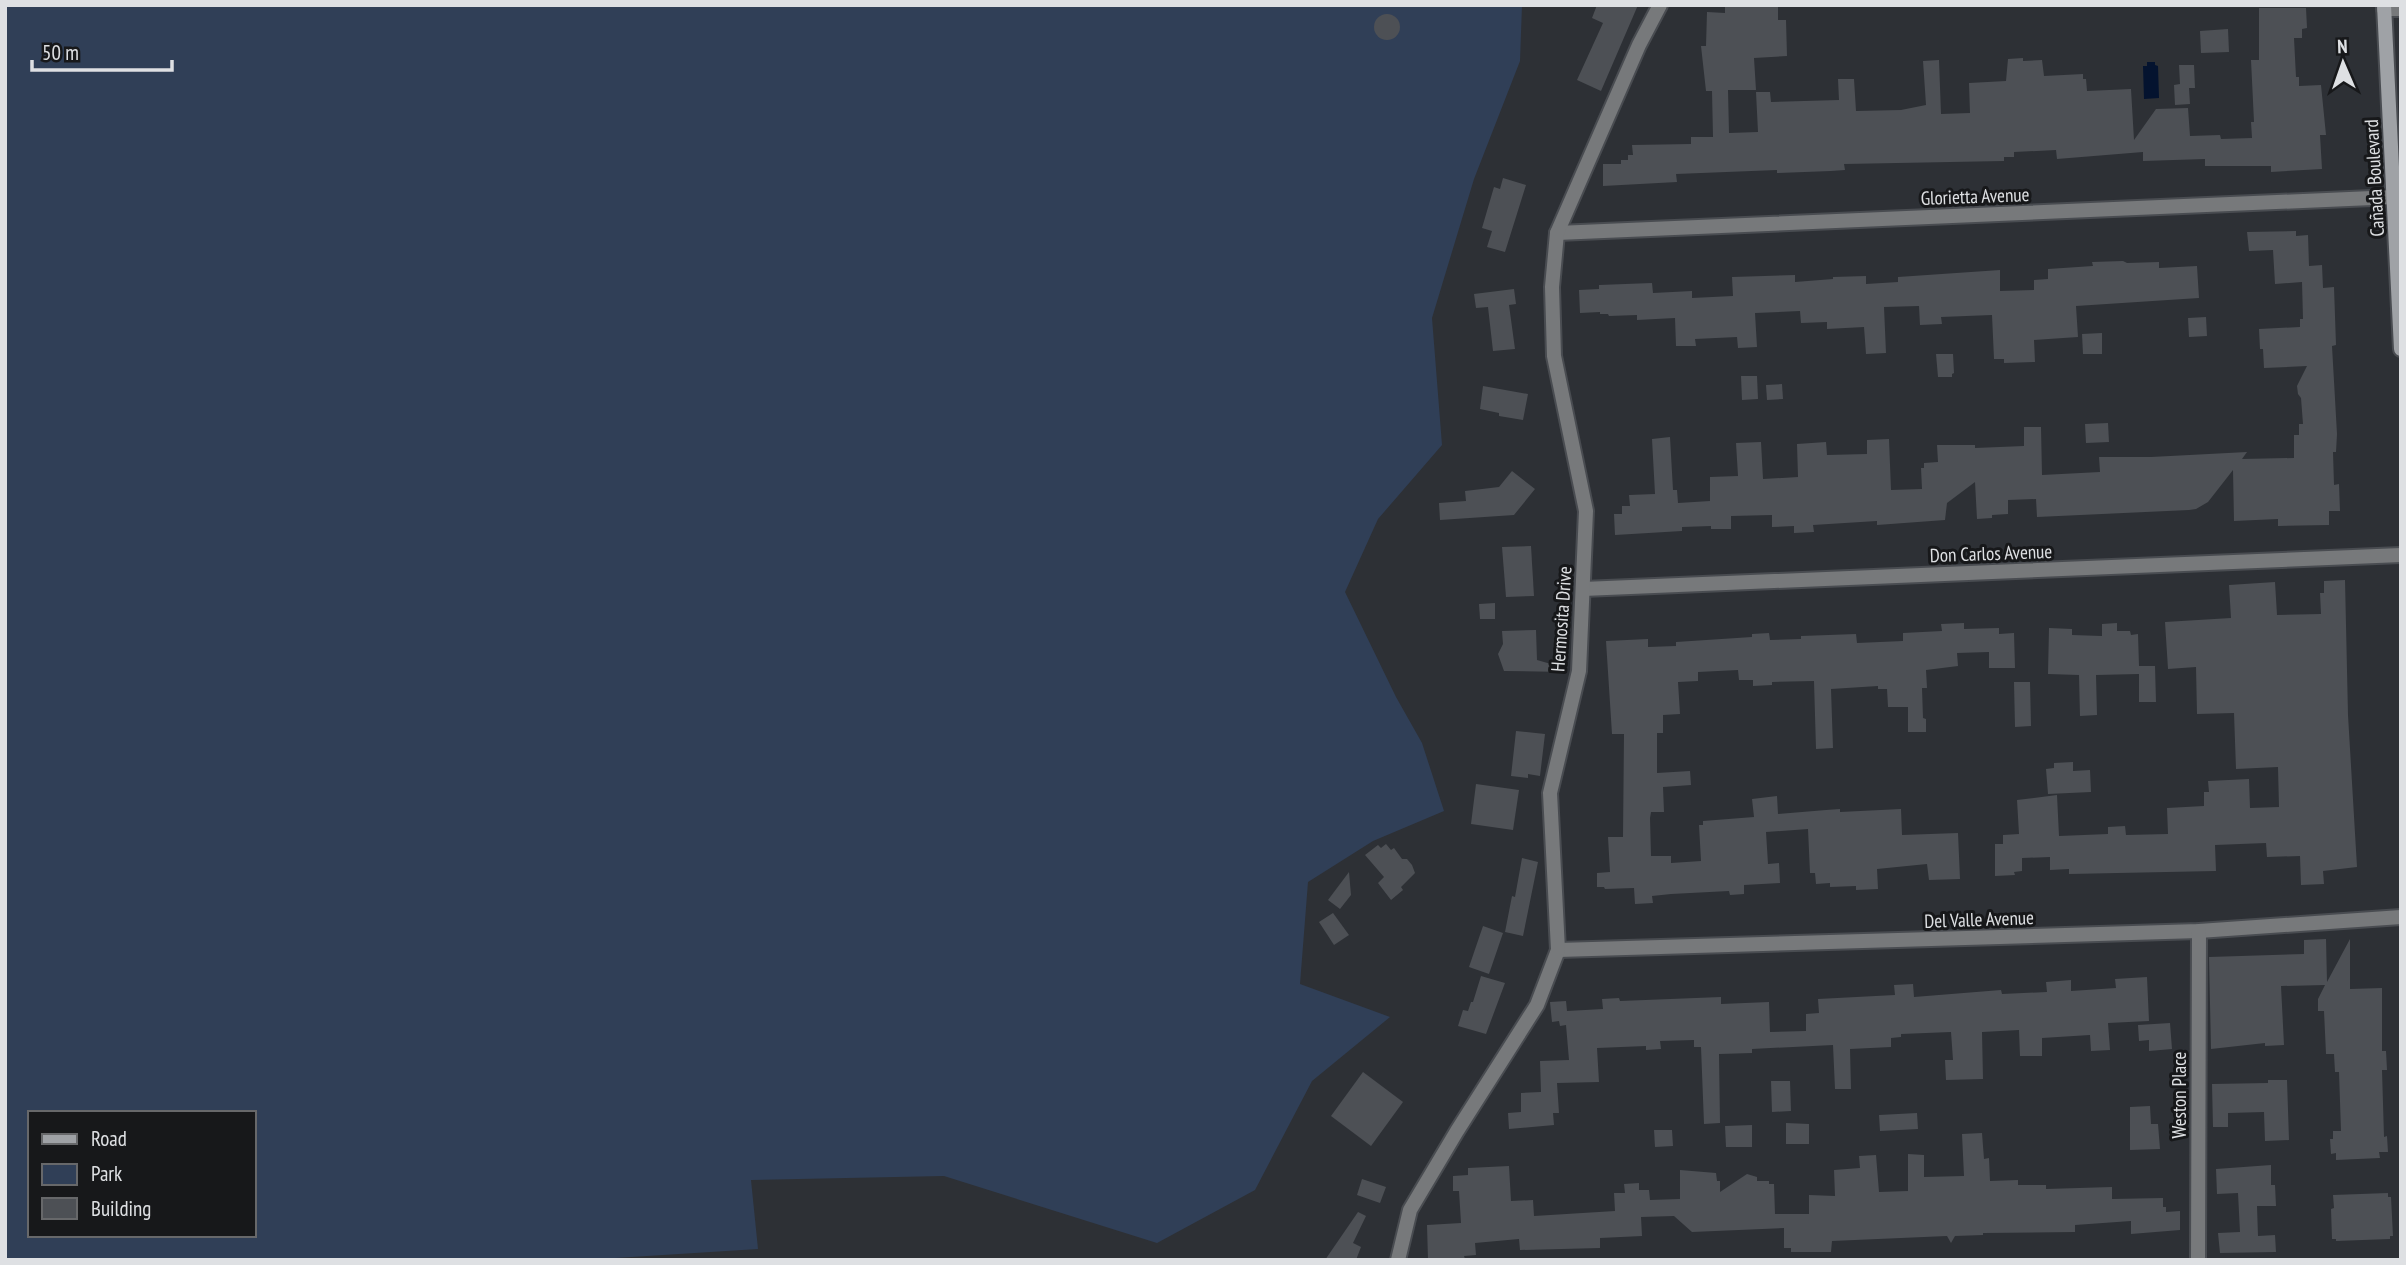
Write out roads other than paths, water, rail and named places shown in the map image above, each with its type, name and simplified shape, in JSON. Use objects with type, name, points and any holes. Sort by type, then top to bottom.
[{"type":"main road","name":"Cañada Boulevard","points":[[2384,7],[2401,349]]},
{"type":"street","name":"Hermosita Drive","points":[[1398,1260],[1410,1210],[1537,1004],[1558,950],[1550,793],[1578,671],[1586,511],[1554,356],[1552,287],[1557,233],[1639,45],[1660,5]]},
{"type":"street","points":[[2384,7],[2401,9]]},
{"type":"street","name":"Glorietta Avenue","points":[[1557,233],[2395,197]]},
{"type":"street","name":"Don Carlos Avenue","points":[[1583,589],[2401,555]]},
{"type":"street","name":"Del Valle Avenue","points":[[1558,950],[2199,931],[2401,918]]},
{"type":"street","name":"Weston Place","points":[[2198,1260],[2199,931]]}]
